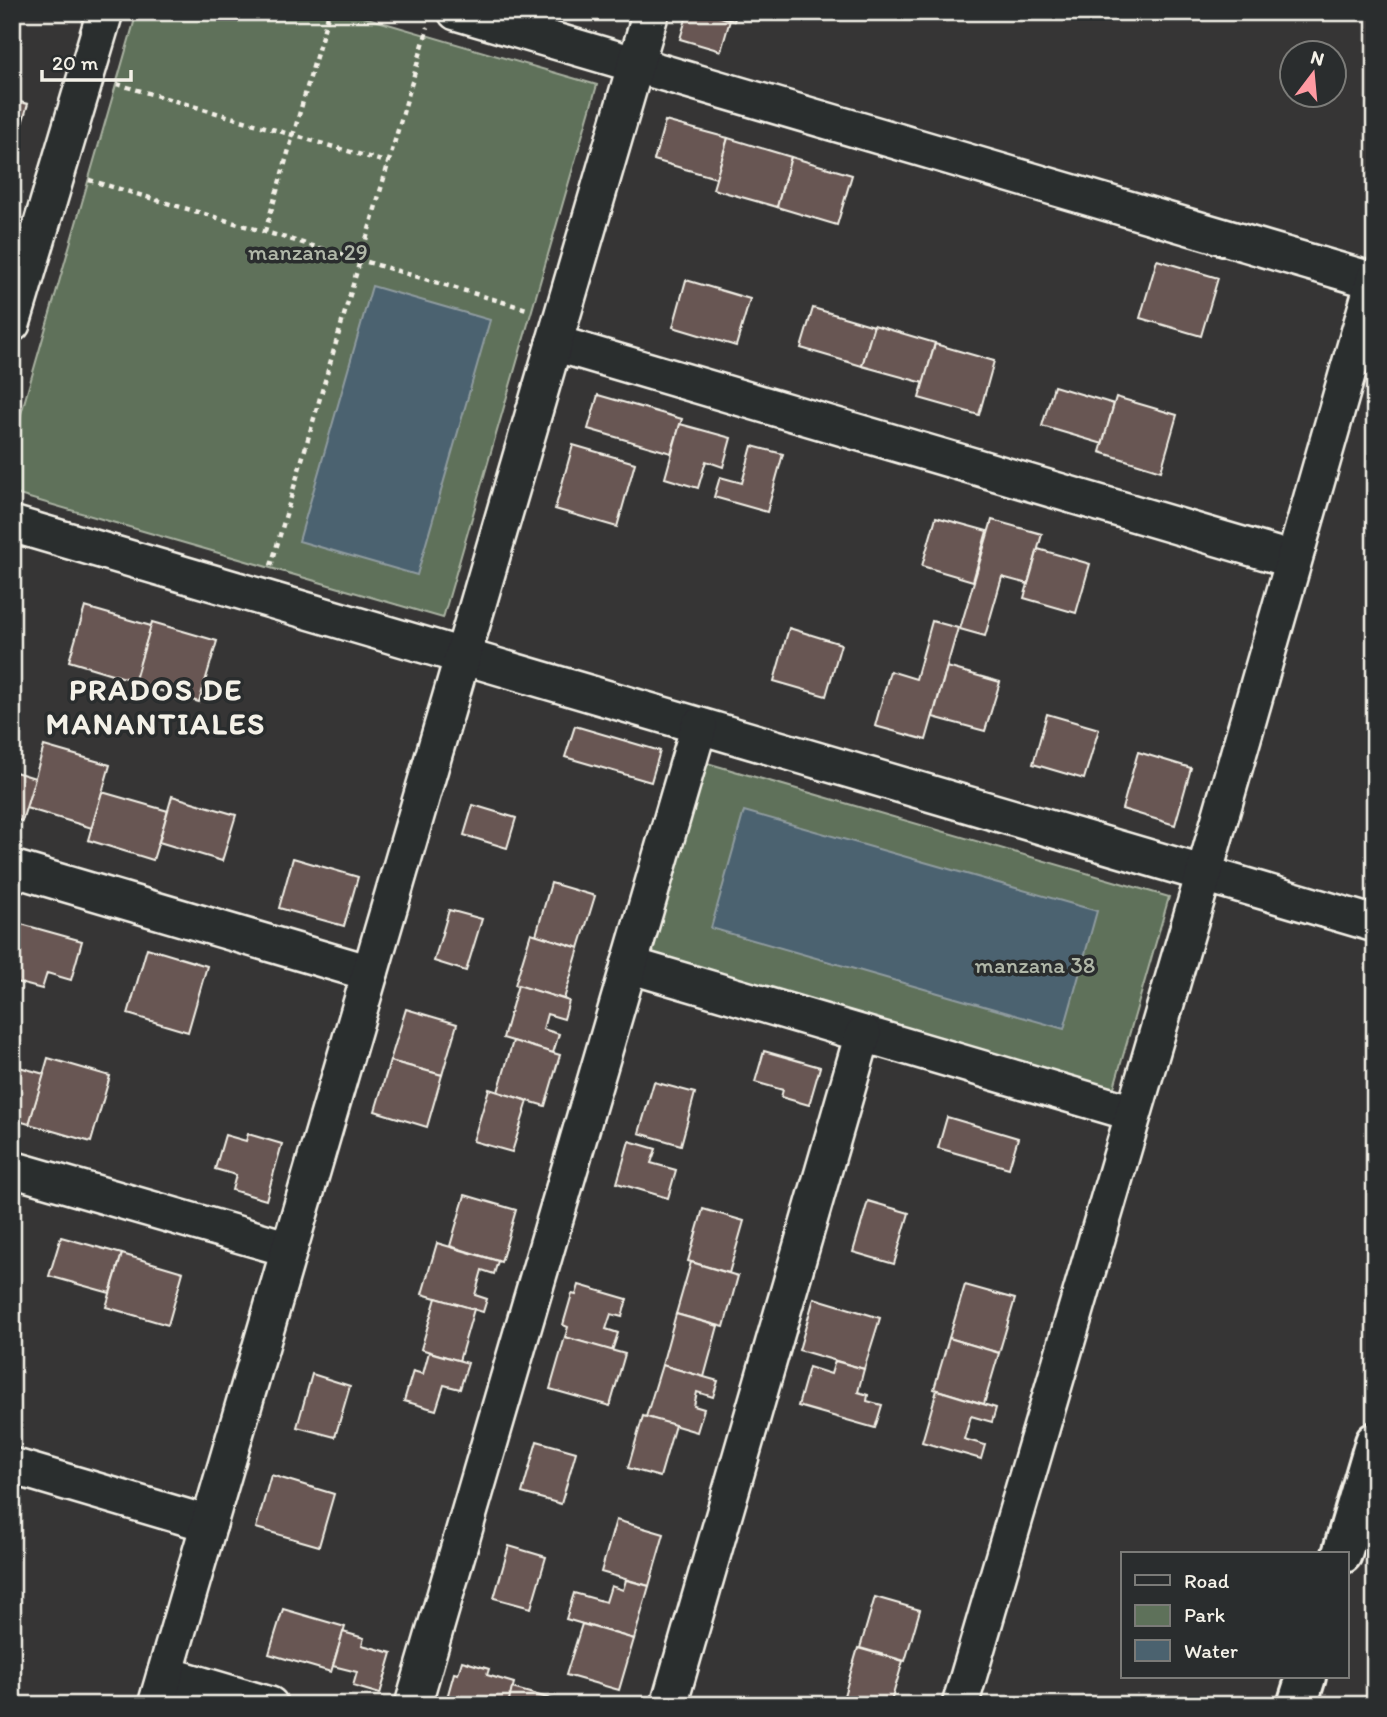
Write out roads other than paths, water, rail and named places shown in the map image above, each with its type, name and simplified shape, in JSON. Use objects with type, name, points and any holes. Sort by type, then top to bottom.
[{"type":"main road","points":[[1343,1552],[1375,1442]]},
{"type":"main road","points":[[1297,1705],[1306,1678]]},
{"type":"street","points":[[12,324],[105,12]]},
{"type":"street","points":[[270,1705],[161,1689],[651,12]]},
{"type":"street","points":[[442,19],[636,65],[1374,279],[1204,874],[960,1705]]},
{"type":"street","points":[[558,331],[1293,560]]},
{"type":"street","points":[[12,524],[1375,924]]},
{"type":"street","points":[[413,1705],[699,726]]},
{"type":"street","points":[[12,868],[370,973]]},
{"type":"street","points":[[629,965],[1133,1113]]},
{"type":"street","points":[[669,1705],[863,1034]]},
{"type":"street","points":[[12,1169],[289,1249]]},
{"type":"street","points":[[12,1466],[209,1524]]},
{"type":"water","points":[[372,286],[490,320],[417,575],[299,541]]},
{"type":"water","points":[[744,811],[1097,911],[1064,1029],[711,928]]},
{"type":"district","name":"PRADOS DE MANANTIALES","points":[[156,706]]},
{"type":"park label","name":"manzana 29","points":[[308,252]]},
{"type":"park label","name":"manzana 38","points":[[1035,965]]}]
